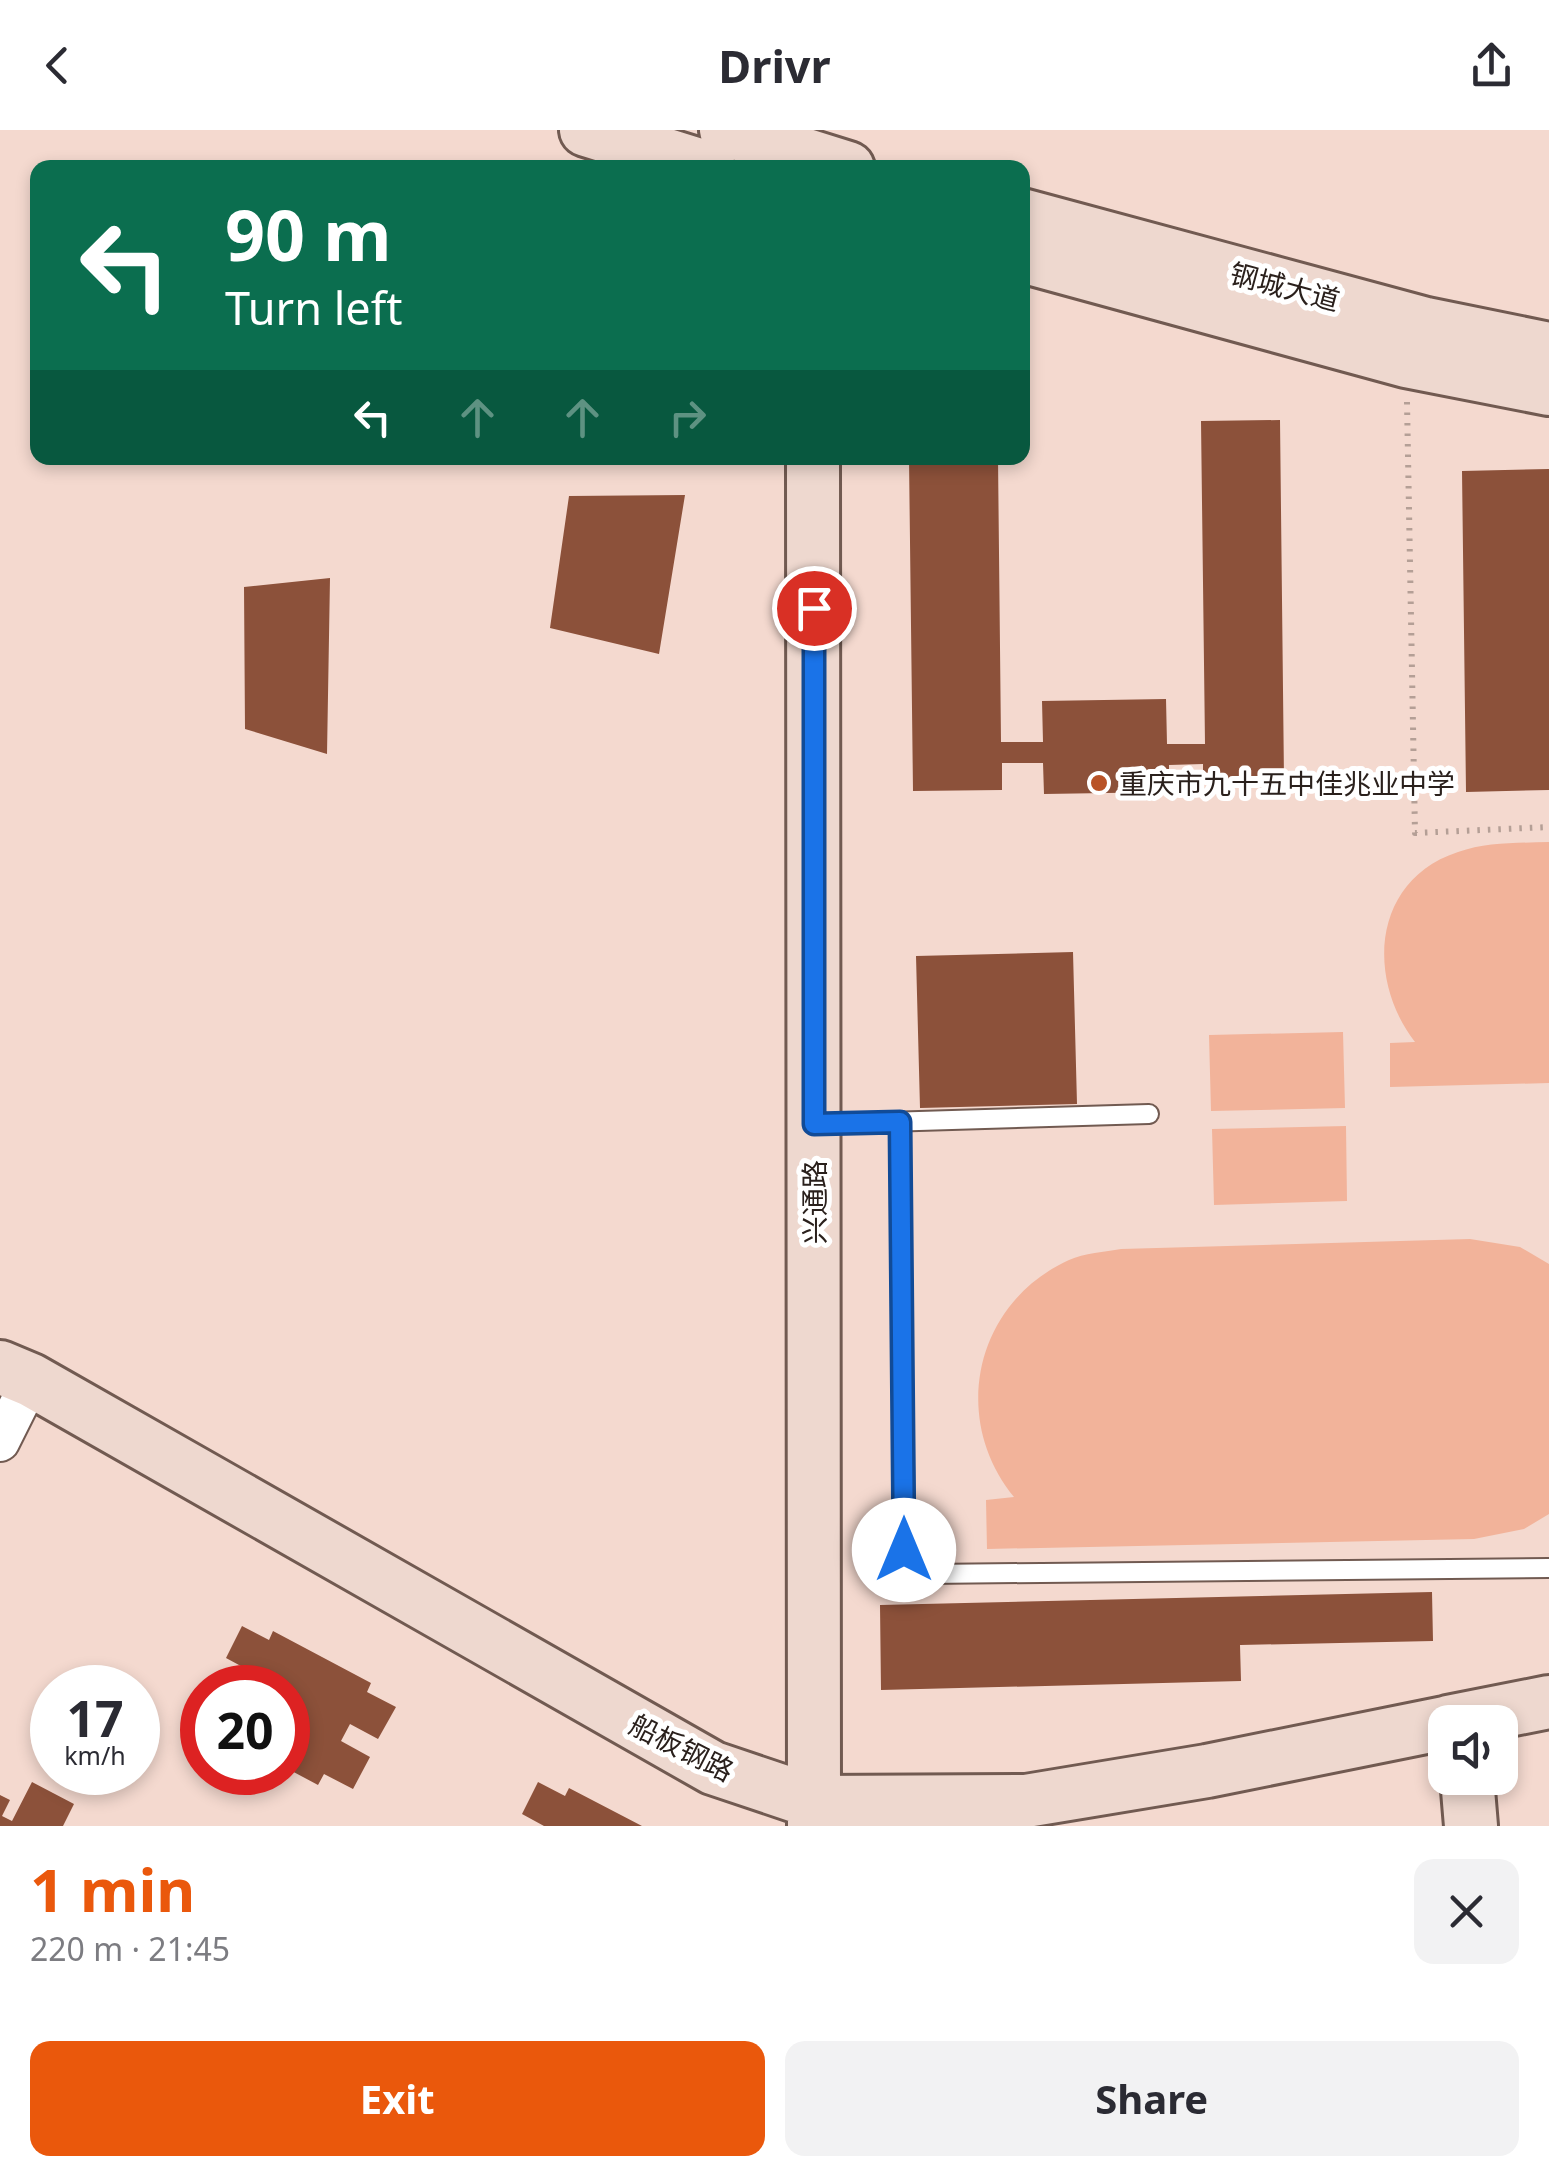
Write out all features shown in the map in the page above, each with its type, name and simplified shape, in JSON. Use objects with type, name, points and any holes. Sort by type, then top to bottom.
[{"type":"street","points":[[586,130],[682,160]]},
{"type":"street","points":[[726,130],[825,156]]},
{"type":"street","name":"钢城大道","points":[[1030,217],[1426,324],[1549,350]]},
{"type":"street","name":"钢城大道","points":[[1030,258],[1406,361],[1549,389]]},
{"type":"street","name":"兴通路","points":[[813,465],[814,1814]]},
{"type":"street","points":[[0,1442],[15,1373]]},
{"type":"street","name":"船板钢路","points":[[15,1373],[713,1768],[814,1814],[1026,1801],[1207,1771],[1428,1727]]},
{"type":"street","name":"船板钢路","points":[[1518,1709],[1549,1702]]},
{"type":"street","points":[[1468,1795],[1471,1826]]},
{"type":"lane","points":[[814,1124],[1149,1114]]},
{"type":"lane","points":[[900,1122],[904,1550],[926,1574],[1549,1568]]},
{"type":"path","points":[[1406,361],[1414,833],[1549,827]]},
{"type":"shaded area","points":[[1549,842],[1549,1083],[1390,1087],[1390,1043],[1415,1042],[1399,1017],[1384,962],[1386,934],[1394,908],[1408,885],[1429,866],[1458,852],[1491,845]]},
{"type":"shaded area","points":[[1343,1032],[1345,1108],[1211,1111],[1209,1035]]},
{"type":"shaded area","points":[[1346,1126],[1347,1201],[1214,1205],[1212,1129]]},
{"type":"shaded area","points":[[1470,1239],[1520,1247],[1549,1264],[1549,1514],[1524,1529],[1474,1539],[987,1549],[986,1500],[1014,1497],[994,1466],[982,1433],[978,1399],[982,1365],[993,1333],[1011,1304],[1037,1279],[1069,1260],[1121,1249]]},
{"type":"building","points":[[1280,420],[1284,780],[1203,782],[1203,764],[1169,765],[1169,792],[1044,794],[1043,763],[1002,763],[1002,790],[913,791],[909,465],[998,465],[1001,742],[1043,742],[1042,701],[1166,699],[1167,744],[1205,744],[1201,421]]},
{"type":"building","points":[[1549,469],[1549,790],[1466,792],[1462,471]]},
{"type":"building","points":[[685,495],[659,654],[550,628],[569,496]]},
{"type":"building","points":[[330,578],[327,754],[245,729],[244,587]]},
{"type":"building","points":[[1073,952],[1077,1104],[920,1108],[916,956]]},
{"type":"building","points":[[1432,1592],[1433,1641],[1240,1645],[1241,1681],[881,1690],[880,1605]]},
{"type":"building","points":[[242,1626],[269,1640],[273,1631],[371,1683],[367,1692],[396,1707],[378,1739],[350,1724],[341,1741],[370,1757],[353,1789],[324,1774],[318,1785],[310,1781],[310,1665],[239,1665],[226,1658]]},
{"type":"building","points":[[538,1782],[565,1796],[569,1788],[642,1826],[544,1826],[522,1814]]},
{"type":"building","points":[[30,1786],[30,1795],[57,1795],[74,1804],[63,1826],[0,1826],[0,1795],[10,1800],[2,1816],[12,1821]]},
{"type":"place","name":"重庆市九十五中佳兆业中学","points":[[1099,783]]},
{"type":"route","points":[[814,608],[814,1124],[900,1122],[904,1550]]}]
